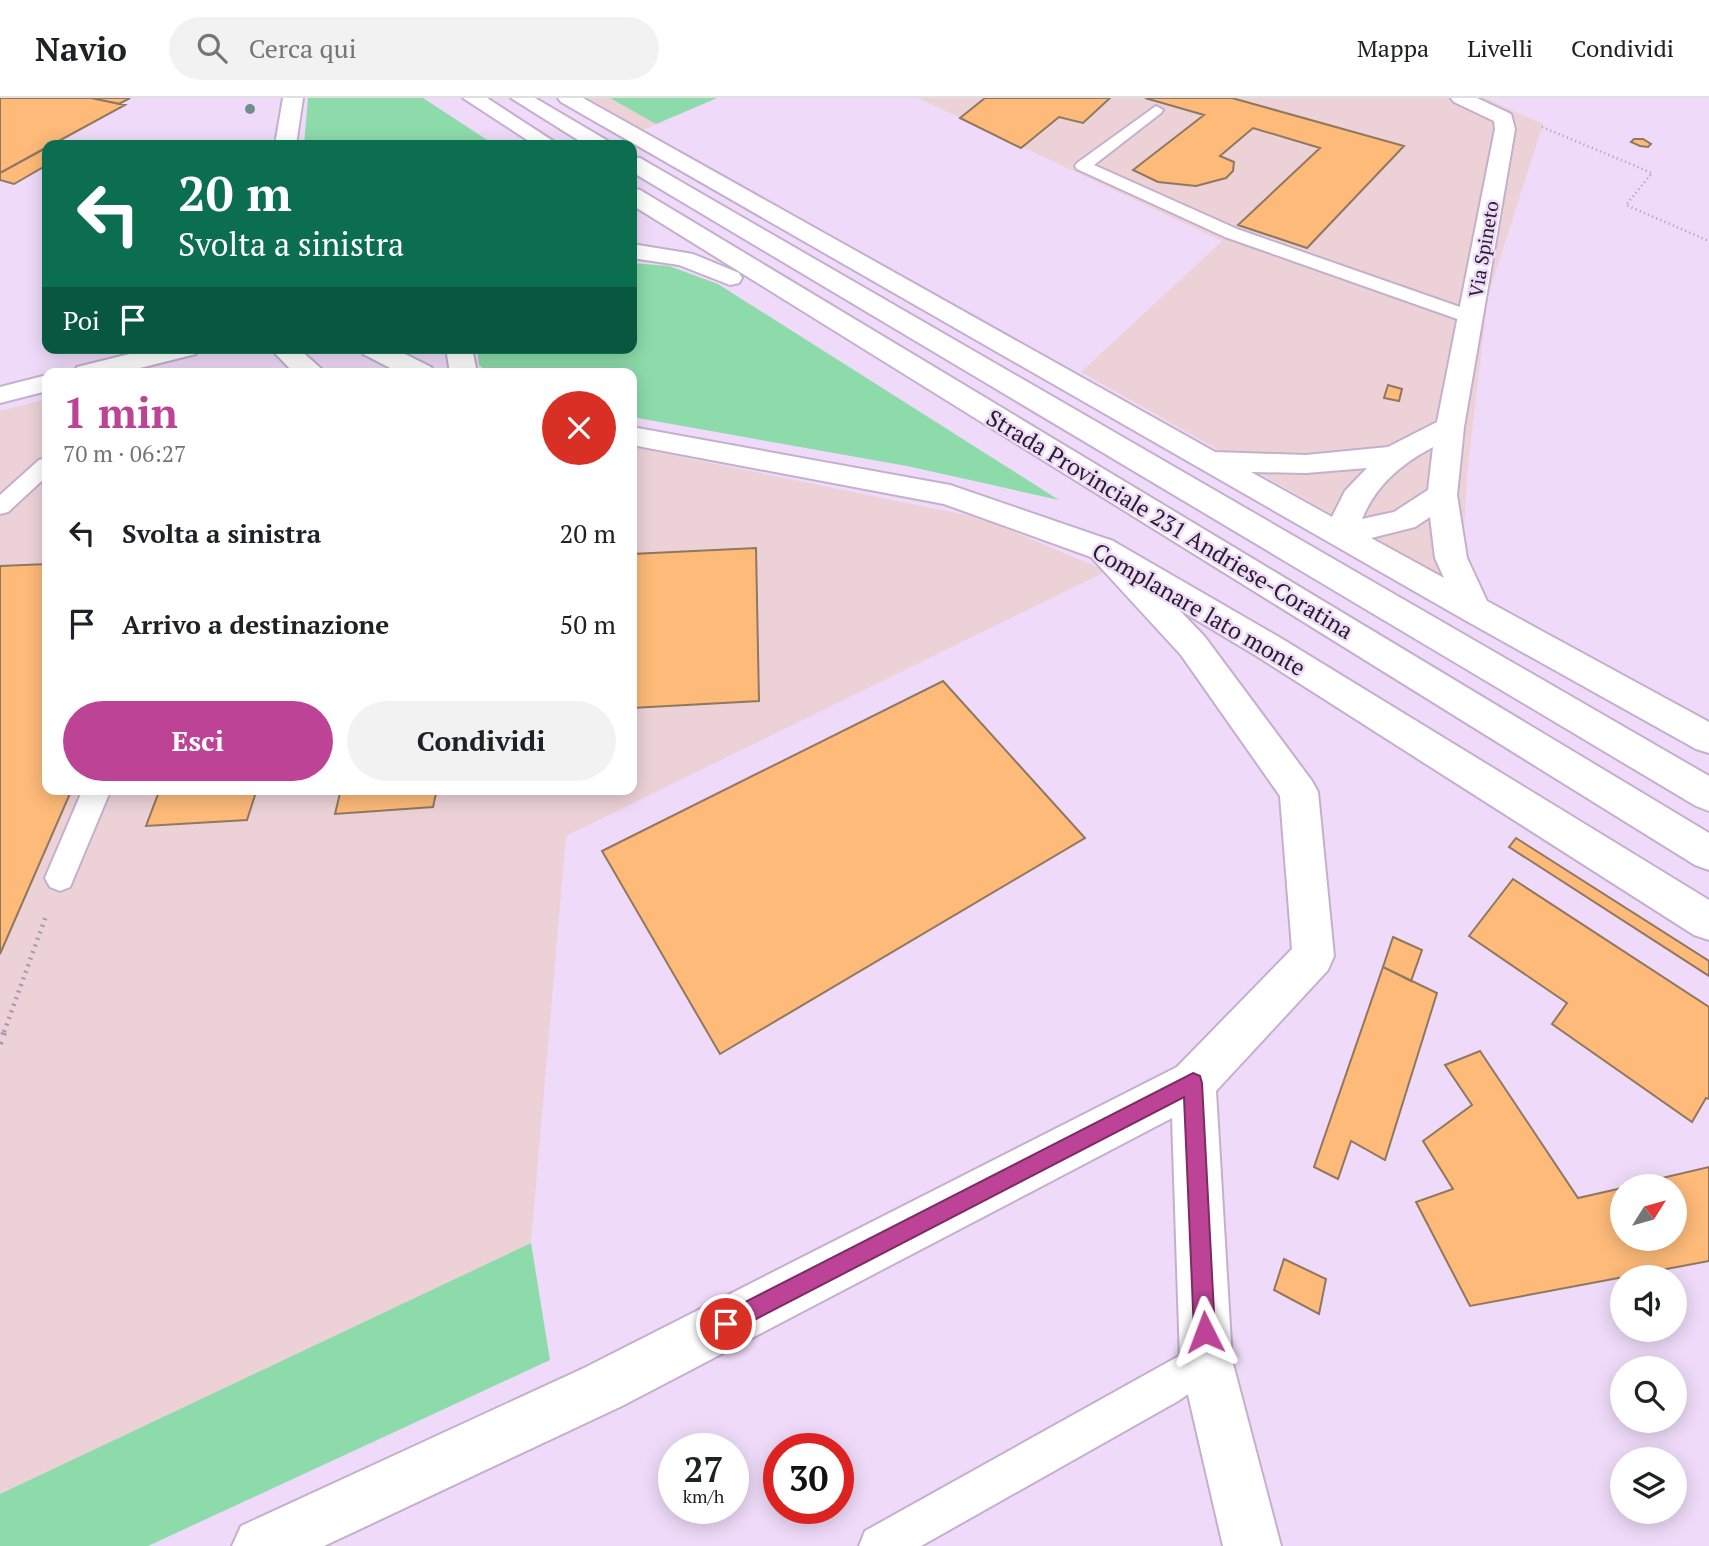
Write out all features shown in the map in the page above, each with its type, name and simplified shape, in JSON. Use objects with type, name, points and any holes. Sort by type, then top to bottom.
[{"type":"main road","points":[[287,140],[293,98]]},
{"type":"main road","points":[[466,98],[519,140]]},
{"type":"main road","points":[[473,98],[542,140]]},
{"type":"main road","points":[[521,98],[592,140]]},
{"type":"main road","points":[[568,98],[1475,611],[1709,738]]},
{"type":"main road","points":[[1461,98],[1504,117]]},
{"type":"main road","name":"Via Spineto","points":[[1475,611],[1451,558],[1442,495],[1450,427],[1505,129],[1504,117]]},
{"type":"main road","name":"Strada Provinciale 231 Andriese-Coratina","points":[[637,166],[1709,795]]},
{"type":"main road","name":"Strada Provinciale 231 Andriese-Coratina","points":[[637,198],[1709,853]]},
{"type":"main road","points":[[637,252],[671,255],[713,269],[1097,480]]},
{"type":"main road","points":[[97,368],[127,354]]},
{"type":"main road","points":[[106,368],[163,354]]},
{"type":"main road","points":[[289,354],[305,368]]},
{"type":"main road","points":[[384,354],[411,368]]},
{"type":"main road","points":[[0,395],[42,384]]},
{"type":"main road","points":[[1340,535],[1356,498],[1394,456],[1450,427]]},
{"type":"main road","name":"Complanare lato monte","points":[[637,437],[950,495],[1102,549],[1267,646],[1709,922]]},
{"type":"main road","points":[[1208,460],[1306,464],[1394,456]]},
{"type":"main road","points":[[1340,535],[1404,520],[1442,495]]},
{"type":"main road","points":[[261,1546],[603,1387],[1193,1083],[1313,956],[1299,792],[1193,646],[1102,549]]},
{"type":"main road","points":[[1662,713],[1709,711]]},
{"type":"main road","points":[[1193,1083],[1206,1360],[1252,1546]]},
{"type":"lane","points":[[1156,110],[1083,166],[1231,233],[1470,317]]},
{"type":"lane","points":[[0,507],[42,469]]},
{"type":"lane","points":[[60,878],[95,795]]},
{"type":"lane","points":[[880,1546],[1164,1387],[1206,1360]]},
{"type":"path","points":[[1504,117],[1558,132],[1652,173],[1626,205],[1709,241]]},
{"type":"path","points":[[0,1044],[60,878]]},
{"type":"shaded area","points":[[589,98],[717,98],[643,130]]},
{"type":"shaded area","points":[[918,98],[1485,98],[1543,124],[1488,296],[1467,475],[1463,554],[1487,602],[1081,372],[1222,241]]},
{"type":"shaded area","points":[[42,400],[42,795],[637,795],[637,448],[981,518],[1107,571],[566,836],[531,1243],[0,1494],[0,411]]},
{"type":"green space","points":[[308,98],[423,98],[487,140],[304,140]]},
{"type":"green space","points":[[610,98],[717,98],[656,124]]},
{"type":"green space","points":[[637,263],[669,266],[718,284],[1059,500],[907,466],[637,418],[637,368],[482,368],[479,365],[478,354],[637,354]]},
{"type":"green space","points":[[531,1243],[550,1360],[148,1546],[0,1546],[0,1494]]},
{"type":"building","points":[[0,98],[91,98],[125,105],[61,140],[42,140],[42,150],[0,173]]},
{"type":"building","points":[[91,98],[130,98],[119,104]]},
{"type":"building","points":[[985,98],[1110,98],[1083,123],[1059,117],[1021,148],[960,118]]},
{"type":"building","points":[[1145,98],[1232,98],[1404,146],[1307,248],[1238,225],[1320,148],[1253,128],[1220,156],[1234,162],[1233,171],[1226,178],[1196,186],[1158,182],[1133,170],[1204,115]]},
{"type":"building","points":[[1634,139],[1643,139],[1651,144],[1648,147],[1640,146],[1631,142]]},
{"type":"building","points":[[42,150],[42,168],[14,184],[0,180],[0,173]]},
{"type":"building","points":[[1388,385],[1402,389],[1399,401],[1384,398]]},
{"type":"building","points":[[756,548],[759,701],[637,708],[637,554]]},
{"type":"building","points":[[42,564],[42,795],[69,795],[0,954],[0,566]]},
{"type":"building","points":[[943,681],[1085,838],[720,1054],[602,851]]},
{"type":"building","points":[[158,795],[255,795],[247,820],[146,826]]},
{"type":"building","points":[[340,795],[436,795],[433,807],[335,814]]},
{"type":"building","points":[[1516,838],[1709,961],[1709,976],[1509,847]]},
{"type":"building","points":[[1513,879],[1709,1007],[1709,1099],[1706,1098],[1692,1122],[1552,1024],[1567,1003],[1469,936]]},
{"type":"building","points":[[1393,937],[1422,950],[1411,981],[1383,967]]},
{"type":"building","points":[[1383,967],[1437,993],[1385,1160],[1351,1141],[1338,1179],[1314,1167]]},
{"type":"building","points":[[1480,1051],[1578,1198],[1610,1191],[1610,1251],[1687,1251],[1687,1174],[1679,1174],[1709,1167],[1709,1261],[1687,1265],[1610,1265],[1610,1280],[1470,1306],[1416,1202],[1453,1189],[1423,1141],[1472,1105],[1445,1065]]},
{"type":"building","points":[[1284,1259],[1326,1279],[1319,1314],[1274,1290]]},
{"type":"route","points":[[726,1324],[1193,1083],[1205,1332]]}]
